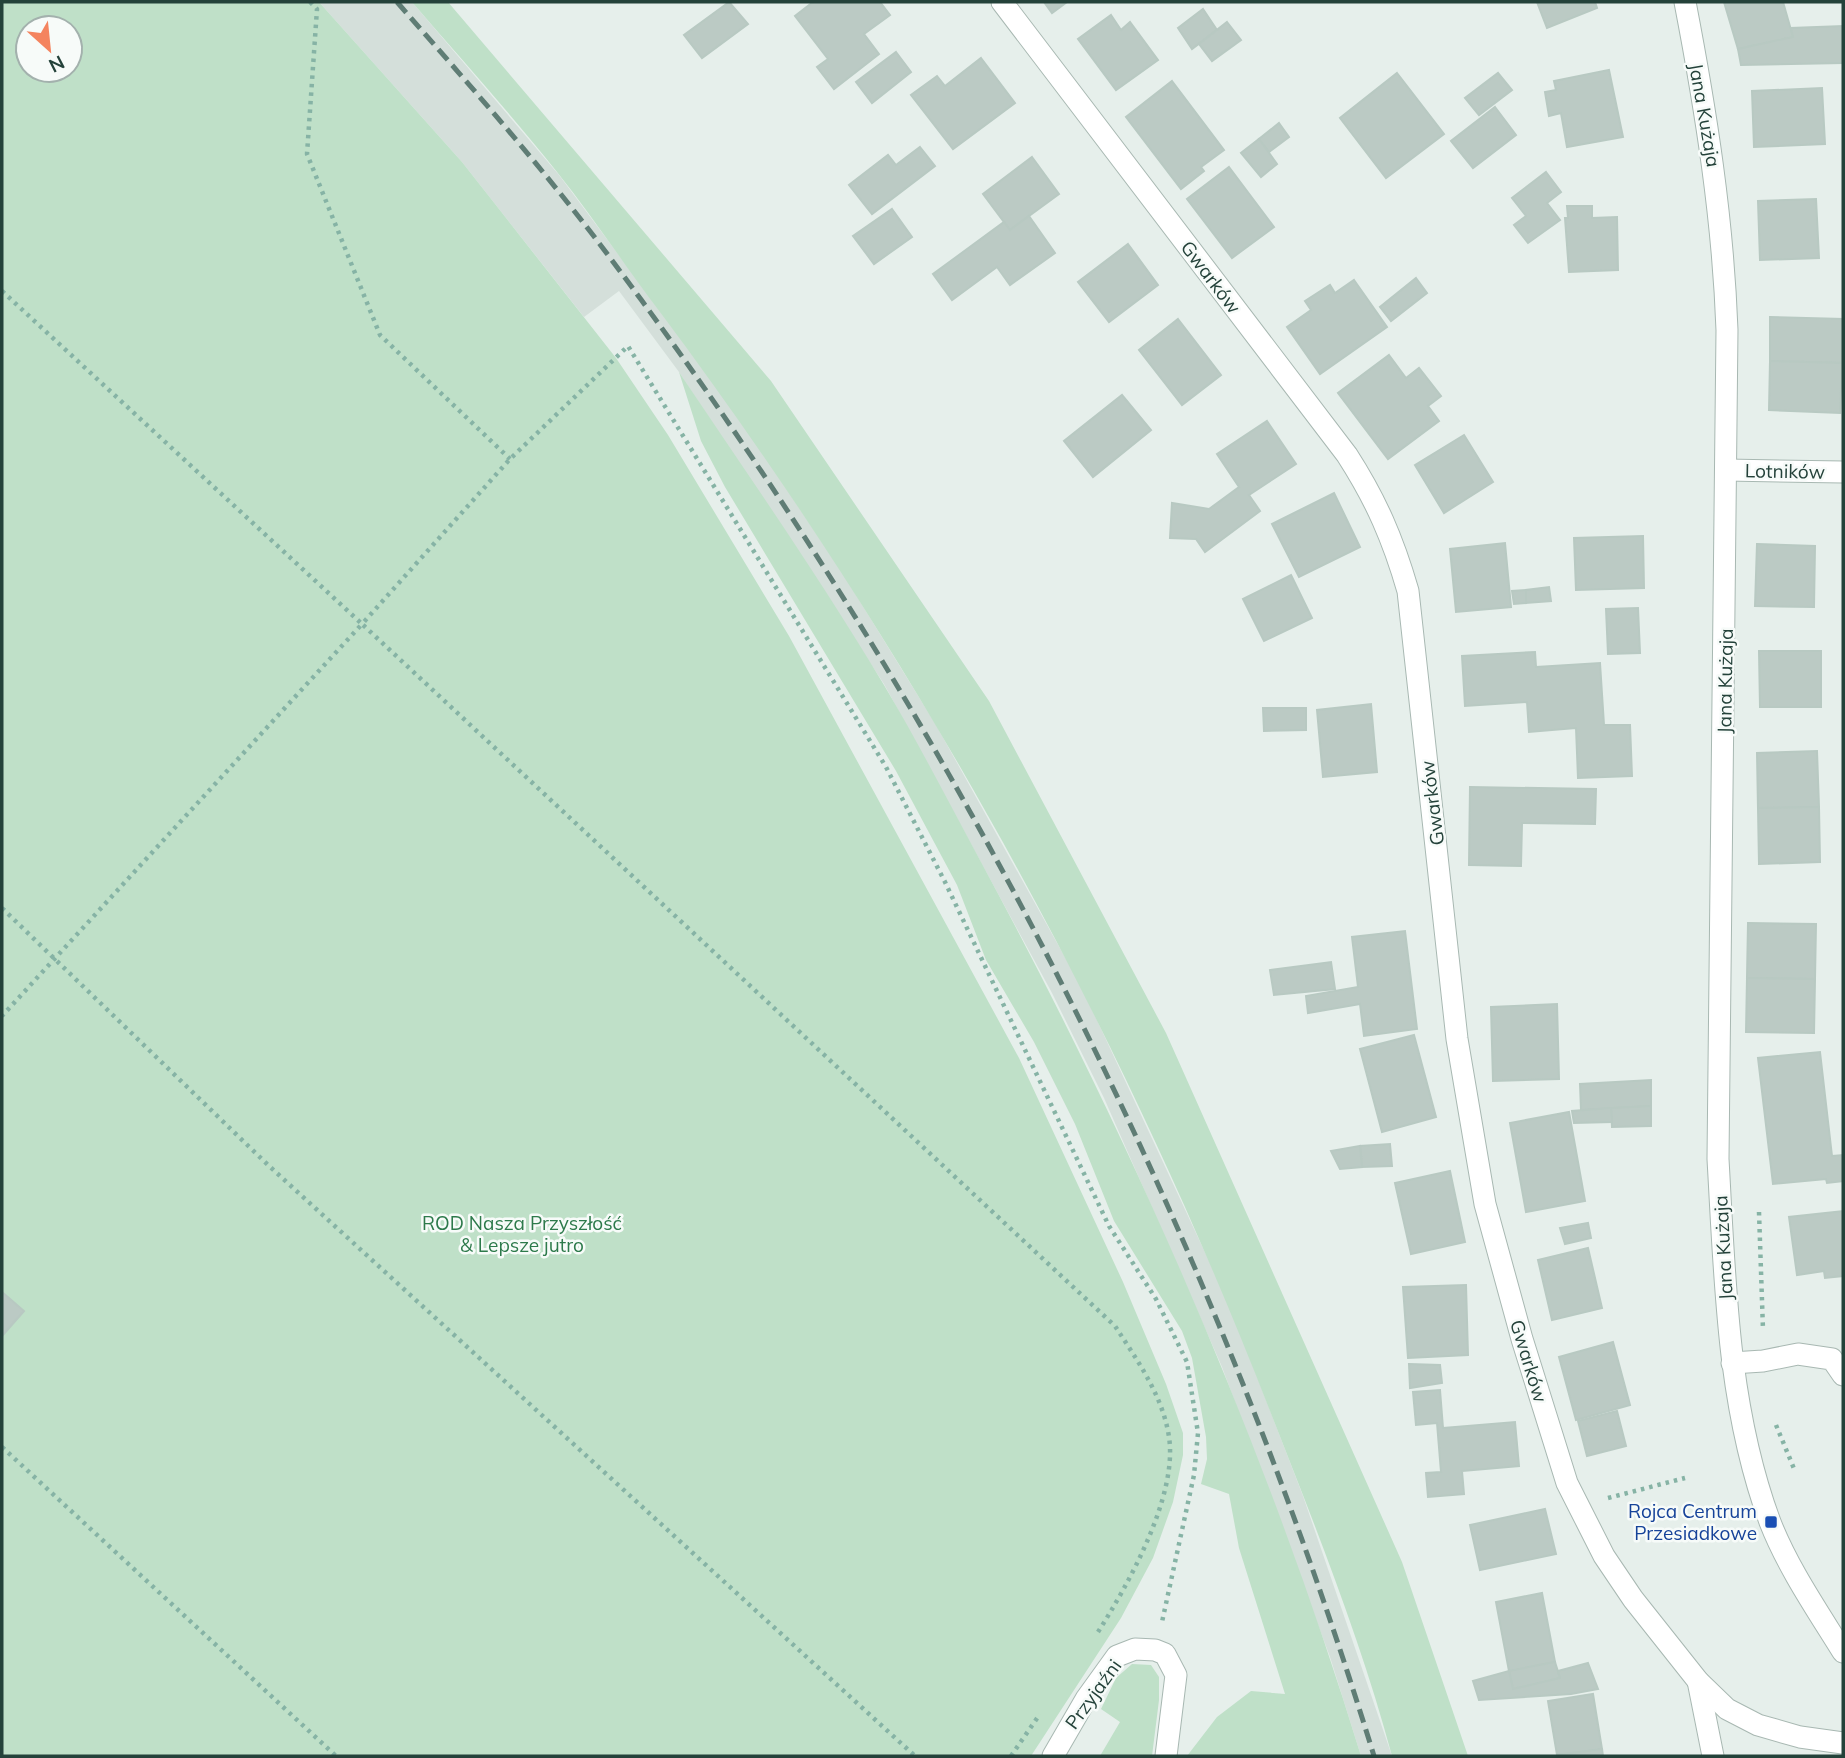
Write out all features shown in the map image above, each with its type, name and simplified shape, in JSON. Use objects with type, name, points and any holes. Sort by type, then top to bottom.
[{"type":"street","name":"Gwarków","points":[[1002,2],[1346,455],[1374,497],[1394,543],[1408,591],[1457,1039],[1485,1204],[1522,1339],[1567,1483],[1604,1556],[1633,1599],[1698,1681],[1727,1709],[1758,1725],[1800,1737],[1843,1743]]},
{"type":"street","name":"Jana Kużaja","points":[[1685,2],[1714,160],[1725,253],[1726,470],[1718,1159],[1732,1363],[1751,1456],[1771,1522],[1804,1590],[1843,1652]]},
{"type":"street","name":"Lotników","points":[[1726,470],[1843,472]]},
{"type":"street","points":[[1732,1363],[1763,1361],[1798,1354],[1832,1359],[1843,1375]]},
{"type":"street","name":"Przyjaźni","points":[[1054,1756],[1086,1699],[1117,1656],[1135,1649],[1155,1650]]},
{"type":"street","points":[[1155,1650],[1165,1654],[1176,1675],[1166,1756]]},
{"type":"street","name":"Gwarków","points":[[1698,1681],[1713,1756]]},
{"type":"path","points":[[310,2],[317,9],[307,154],[380,335],[510,459]]},
{"type":"path","points":[[2,291],[1115,1326],[1148,1378],[1170,1438],[1160,1506],[1120,1598],[1094,1638]]},
{"type":"path","points":[[2,1016],[510,459],[628,346],[886,766],[1109,1226],[1156,1299],[1187,1362],[1198,1433],[1194,1475],[1155,1650]]},
{"type":"path","points":[[2,908],[52,961],[268,1165],[915,1756]]},
{"type":"path","points":[[2,1447],[336,1756]]},
{"type":"path","points":[[1612,1497],[1685,1478]]},
{"type":"path","points":[[1011,1756],[1044,1707]]},
{"type":"shaded area","points":[[319,2],[412,2],[559,175],[730,404],[843,574],[936,725],[1082,988],[1229,1304],[1303,1496],[1392,1756],[1361,1756],[1330,1657],[1222,1367],[1104,1098],[1052,993],[884,684],[679,372],[619,291],[584,317],[462,162]]},
{"type":"green space","name":"ROD Nasza Przyszłość & Lepsze jutro","points":[[2,2],[319,2],[462,162],[616,358],[668,435],[789,636],[1019,1058],[1123,1282],[1166,1384],[1183,1433],[1183,1455],[1173,1502],[1153,1558],[1121,1618],[1031,1756],[2,1756]]},
{"type":"green space","points":[[412,2],[448,2],[771,381],[989,701],[1166,1033],[1402,1562],[1468,1756],[1392,1756],[1336,1582],[1210,1265],[1146,1122],[1076,980],[1002,841],[923,704],[840,570],[752,440],[596,224],[522,129]]},
{"type":"green space","points":[[679,372],[809,566],[897,707],[1038,970],[1092,1078],[1144,1188],[1240,1412],[1324,1640],[1361,1756],[1187,1756],[1217,1717],[1251,1691],[1285,1694],[1239,1548],[1229,1494],[1201,1484],[1207,1459],[1206,1437],[1192,1358],[1182,1331],[1114,1221],[1075,1124],[1034,1042],[986,960],[957,885],[896,771],[725,487],[701,441]]},
{"type":"green space","points":[[1132,1664],[1151,1665],[1159,1677],[1152,1756],[1100,1756],[1120,1722],[1101,1709],[1116,1678]]},
{"type":"building","points":[[729,2],[748,24],[702,58],[684,35]]},
{"type":"building","points":[[813,2],[880,2],[890,15],[864,34],[879,54],[834,89],[817,67],[828,59],[795,16]]},
{"type":"building","points":[[1044,2],[1067,2],[1052,13]]},
{"type":"building","points":[[1537,2],[1595,2],[1597,8],[1547,28]]},
{"type":"building","points":[[1724,2],[1783,2],[1793,37],[1738,49]]},
{"type":"building","points":[[1203,9],[1217,30],[1192,49],[1178,28]]},
{"type":"building","points":[[1111,15],[1121,30],[1130,22],[1158,60],[1116,90],[1078,39]]},
{"type":"building","points":[[1227,22],[1241,40],[1212,61],[1199,44]]},
{"type":"building","points":[[1843,26],[1843,63],[1741,65],[1738,49],[1793,37],[1791,28]]},
{"type":"building","points":[[896,52],[911,72],[872,103],[856,82]]},
{"type":"building","points":[[981,58],[1015,103],[953,149],[911,95],[937,76],[945,86]]},
{"type":"building","points":[[1609,70],[1623,137],[1567,147],[1561,113],[1549,116],[1545,92],[1556,90],[1554,81]]},
{"type":"building","points":[[1397,73],[1444,134],[1386,178],[1340,118]]},
{"type":"building","points":[[1498,73],[1512,90],[1479,115],[1465,98]]},
{"type":"building","points":[[1172,81],[1224,150],[1201,167],[1204,171],[1181,189],[1126,117]]},
{"type":"building","points":[[1822,88],[1825,144],[1754,147],[1752,91]]},
{"type":"building","points":[[1495,107],[1516,135],[1473,168],[1451,141]]},
{"type":"building","points":[[1279,123],[1289,137],[1269,152],[1259,139]]},
{"type":"building","points":[[1259,139],[1277,164],[1261,177],[1241,153]]},
{"type":"building","points":[[920,147],[935,166],[872,214],[849,185],[888,155],[896,165]]},
{"type":"building","points":[[1032,157],[1059,194],[1010,230],[983,194]]},
{"type":"building","points":[[1229,167],[1274,227],[1232,258],[1187,199]]},
{"type":"building","points":[[1546,172],[1561,192],[1547,203],[1560,220],[1528,243],[1514,225],[1526,216],[1512,198]]},
{"type":"building","points":[[1816,199],[1819,258],[1760,260],[1758,201]]},
{"type":"building","points":[[1567,206],[1592,206],[1592,218],[1617,217],[1618,270],[1569,272],[1565,218],[1568,218]]},
{"type":"building","points":[[892,209],[912,237],[874,264],[853,236]]},
{"type":"building","points":[[1029,216],[1055,253],[1010,285],[997,267],[952,300],[933,274],[1004,222],[1010,230]]},
{"type":"building","points":[[1128,244],[1158,285],[1109,322],[1078,282]]},
{"type":"building","points":[[1416,278],[1427,293],[1391,321],[1380,307]]},
{"type":"building","points":[[1354,280],[1387,327],[1320,374],[1287,327],[1311,310],[1305,301],[1330,285],[1335,293]]},
{"type":"building","points":[[1770,317],[1843,319],[1842,363],[1770,361]]},
{"type":"building","points":[[1178,319],[1221,375],[1182,405],[1139,350]]},
{"type":"building","points":[[1389,355],[1406,378],[1419,368],[1441,396],[1428,406],[1439,421],[1388,459],[1338,393]]},
{"type":"building","points":[[1770,361],[1842,363],[1840,413],[1769,410]]},
{"type":"building","points":[[1122,395],[1151,430],[1093,477],[1064,441]]},
{"type":"building","points":[[1267,421],[1296,464],[1249,495],[1260,511],[1205,552],[1196,539],[1170,538],[1172,503],[1209,509],[1239,487],[1217,454]]},
{"type":"building","points":[[1464,435],[1493,482],[1444,513],[1415,465]]},
{"type":"building","points":[[1334,493],[1360,547],[1299,577],[1272,524]]},
{"type":"building","points":[[1643,536],[1644,588],[1576,590],[1574,538]]},
{"type":"building","points":[[1505,543],[1511,607],[1456,612],[1450,549]]},
{"type":"building","points":[[1757,544],[1815,546],[1814,607],[1755,606]]},
{"type":"building","points":[[1291,575],[1312,618],[1264,641],[1243,599]]},
{"type":"building","points":[[1549,587],[1551,601],[1526,603],[1526,590]]},
{"type":"building","points":[[1526,590],[1526,603],[1514,604],[1512,591]]},
{"type":"building","points":[[1638,608],[1640,653],[1608,654],[1606,609]]},
{"type":"building","points":[[1759,651],[1821,651],[1821,707],[1760,707]]},
{"type":"building","points":[[1535,652],[1536,667],[1600,663],[1604,725],[1630,725],[1632,776],[1578,778],[1576,728],[1529,732],[1527,702],[1465,706],[1462,656]]},
{"type":"building","points":[[1371,704],[1377,772],[1323,777],[1317,710]]},
{"type":"building","points":[[1263,708],[1306,708],[1306,730],[1264,731]]},
{"type":"building","points":[[1817,751],[1819,807],[1758,808],[1757,753]]},
{"type":"building","points":[[1470,787],[1596,789],[1595,824],[1522,823],[1521,866],[1469,865]]},
{"type":"building","points":[[1819,807],[1820,862],[1759,864],[1758,808]]},
{"type":"building","points":[[1748,923],[1816,924],[1815,979],[1747,978]]},
{"type":"building","points":[[1405,931],[1417,1029],[1364,1036],[1360,1004],[1308,1013],[1306,996],[1358,987],[1352,937]]},
{"type":"building","points":[[1331,962],[1335,989],[1274,995],[1270,970]]},
{"type":"building","points":[[1747,978],[1815,979],[1814,1033],[1746,1032]]},
{"type":"building","points":[[1557,1004],[1559,1079],[1493,1081],[1491,1007]]},
{"type":"building","points":[[1414,1035],[1436,1117],[1382,1132],[1360,1049]]},
{"type":"building","points":[[1820,1052],[1832,1156],[1843,1155],[1843,1181],[1827,1183],[1826,1179],[1773,1184],[1758,1058]]},
{"type":"building","points":[[1651,1080],[1651,1106],[1581,1110],[1580,1084]]},
{"type":"building","points":[[1651,1106],[1651,1126],[1612,1127],[1611,1108]]},
{"type":"building","points":[[1611,1108],[1612,1122],[1574,1123],[1572,1111]]},
{"type":"building","points":[[1569,1112],[1585,1201],[1526,1212],[1510,1123]]},
{"type":"building","points":[[1390,1144],[1392,1166],[1362,1167],[1360,1146]]},
{"type":"building","points":[[1360,1146],[1362,1167],[1340,1169],[1331,1151]]},
{"type":"building","points":[[1450,1171],[1465,1242],[1411,1254],[1395,1183]]},
{"type":"building","points":[[1843,1211],[1843,1276],[1825,1278],[1824,1271],[1797,1275],[1789,1217]]},
{"type":"building","points":[[1588,1223],[1591,1238],[1565,1244],[1560,1228]]},
{"type":"building","points":[[1588,1248],[1602,1308],[1552,1320],[1538,1260]]},
{"type":"building","points":[[1466,1285],[1468,1355],[1408,1358],[1403,1287]]},
{"type":"building","points":[[2,1292],[24,1311],[2,1336]]},
{"type":"building","points":[[1613,1342],[1630,1405],[1576,1420],[1559,1357]]},
{"type":"building","points":[[1409,1364],[1440,1365],[1442,1383],[1410,1388]]},
{"type":"building","points":[[1440,1390],[1443,1428],[1515,1422],[1519,1466],[1462,1471],[1464,1494],[1428,1497],[1426,1473],[1441,1472],[1437,1423],[1416,1425],[1413,1392]]},
{"type":"building","points":[[1617,1411],[1626,1446],[1587,1456],[1578,1421]]},
{"type":"building","points":[[1545,1509],[1556,1554],[1480,1570],[1470,1525]]},
{"type":"building","points":[[1542,1593],[1555,1662],[1509,1671],[1496,1602]]},
{"type":"building","points":[[1555,1662],[1560,1678],[1513,1689],[1509,1671]]},
{"type":"building","points":[[1588,1663],[1598,1689],[1571,1694],[1479,1700],[1473,1681],[1509,1671],[1513,1689],[1560,1678],[1558,1671]]},
{"type":"building","points":[[1593,1694],[1602,1749],[1557,1755],[1548,1701]]},
{"type":"building","points":[[1602,1749],[1603,1756],[1557,1755]]},
{"type":"railway","points":[[397,2],[575,212],[724,416],[841,595],[951,778],[1052,966],[1146,1158],[1231,1354],[1307,1553],[1374,1756]]},
{"type":"place","name":"Rojca Centrum Przesiadkowe","points":[[1771,1522]]}]
